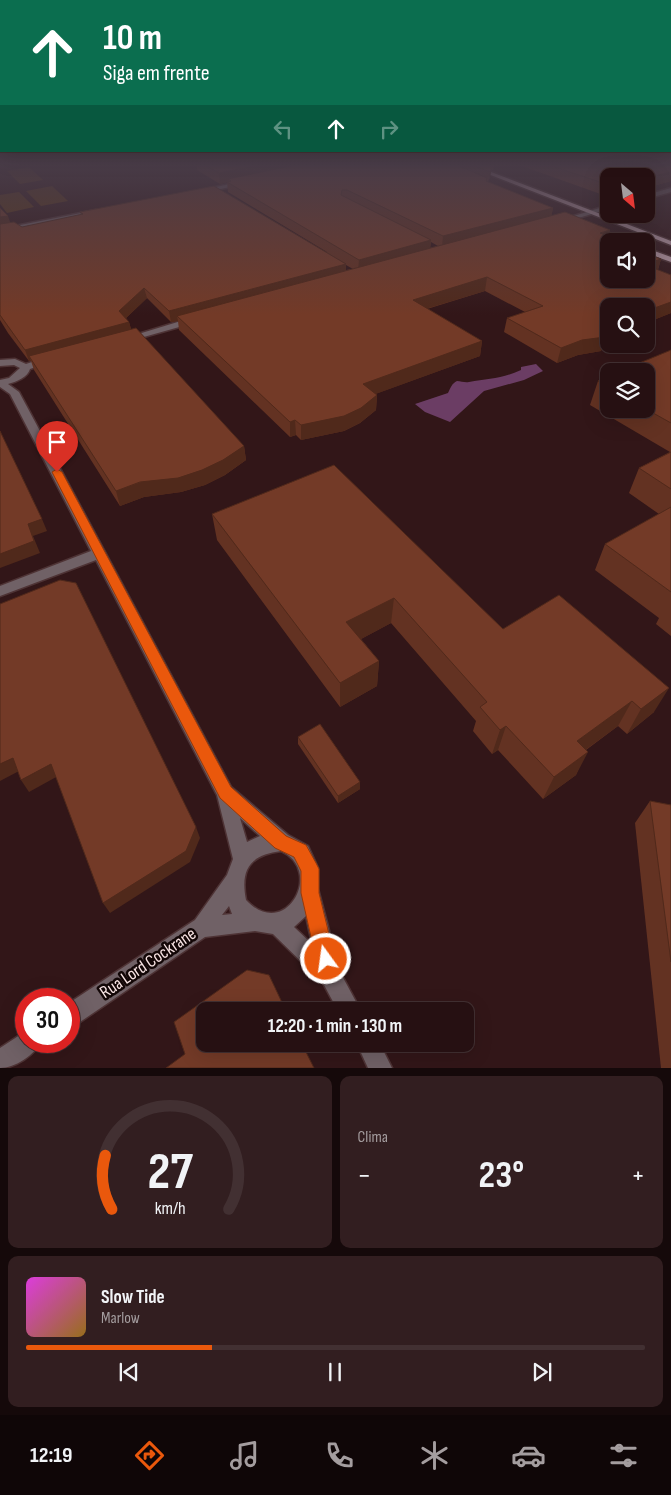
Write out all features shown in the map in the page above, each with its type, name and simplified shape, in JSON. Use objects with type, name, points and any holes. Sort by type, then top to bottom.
[{"type":"main road","points":[[598,215],[671,243]]},
{"type":"main road","points":[[564,217],[605,233]]},
{"type":"main road","points":[[655,254],[671,260]]},
{"type":"street","points":[[0,231],[79,215]]},
{"type":"street","points":[[550,224],[564,217],[576,215]]},
{"type":"street","points":[[121,340],[185,319],[207,316]]},
{"type":"street","points":[[0,356],[15,362],[23,371]]},
{"type":"street","points":[[54,359],[23,371],[0,383],[14,392],[225,793],[242,858]]},
{"type":"street","points":[[0,363],[15,362]]},
{"type":"street","points":[[14,392],[23,371]]},
{"type":"street","points":[[0,591],[100,553]]},
{"type":"street","points":[[225,793],[280,842],[300,851],[310,869],[310,893],[330,976]]},
{"type":"street","points":[[280,842],[260,845],[242,858],[234,880],[237,905],[254,921],[277,924],[298,913],[310,893]]},
{"type":"street","name":"Rua Lord Cockrane","points":[[80,1009],[202,927],[234,880]]},
{"type":"street","name":"Rua Lord Cockrane","points":[[202,927],[254,921]]},
{"type":"street","points":[[277,924],[330,976],[345,1002]]},
{"type":"street","points":[[0,1061],[15,1051]]},
{"type":"street","points":[[372,1052],[381,1068]]},
{"type":"shaded area","points":[[536,364],[543,371],[524,380],[484,391],[450,422],[425,412],[415,404],[448,393],[452,385],[457,381],[468,382],[502,377],[521,370],[521,367]]},
{"type":"building","points":[[79,215],[263,215],[346,264],[169,311],[144,288],[119,311],[129,322],[25,350],[0,315],[0,224],[14,222],[22,227]]},
{"type":"building","points":[[283,215],[381,215],[431,240],[359,260]]},
{"type":"building","points":[[399,215],[526,215],[443,236]]},
{"type":"building","points":[[554,215],[572,215],[610,230],[600,233],[600,288],[655,288],[655,269],[671,275],[671,302],[655,308],[655,298],[600,298],[600,338],[582,340],[561,348],[507,318],[543,306],[487,277],[413,300],[482,341],[363,384],[377,395],[361,408],[344,416],[301,425],[295,420],[290,422],[177,316]]},
{"type":"building","points":[[136,328],[244,446],[223,460],[202,470],[178,478],[140,482],[116,491],[29,356]]},
{"type":"building","points":[[671,350],[671,423],[655,414],[655,363],[639,363]]},
{"type":"building","points":[[0,431],[42,519],[28,524],[34,541],[0,554]]},
{"type":"building","points":[[671,452],[671,489],[639,468]]},
{"type":"building","points":[[334,465],[503,629],[559,595],[669,688],[641,709],[632,701],[577,741],[588,752],[554,777],[506,726],[500,730],[480,707],[487,702],[394,598],[346,622],[379,661],[340,683],[212,514]]},
{"type":"building","points":[[671,507],[671,592],[605,544]]},
{"type":"building","points":[[60,580],[76,583],[196,827],[186,851],[103,903],[51,764],[21,780],[13,758],[0,764],[0,604]]},
{"type":"building","points":[[320,724],[360,782],[338,796],[298,737]]},
{"type":"building","points":[[650,801],[671,805],[671,962]]},
{"type":"building","points":[[247,970],[269,975],[282,1002],[202,1002]]},
{"type":"building","points":[[196,1006],[196,1052],[306,1052],[314,1068],[166,1068],[185,1054],[174,1022]]},
{"type":"route","points":[[57,472],[225,793],[280,842],[300,851],[310,869],[310,893],[326,959]]}]
